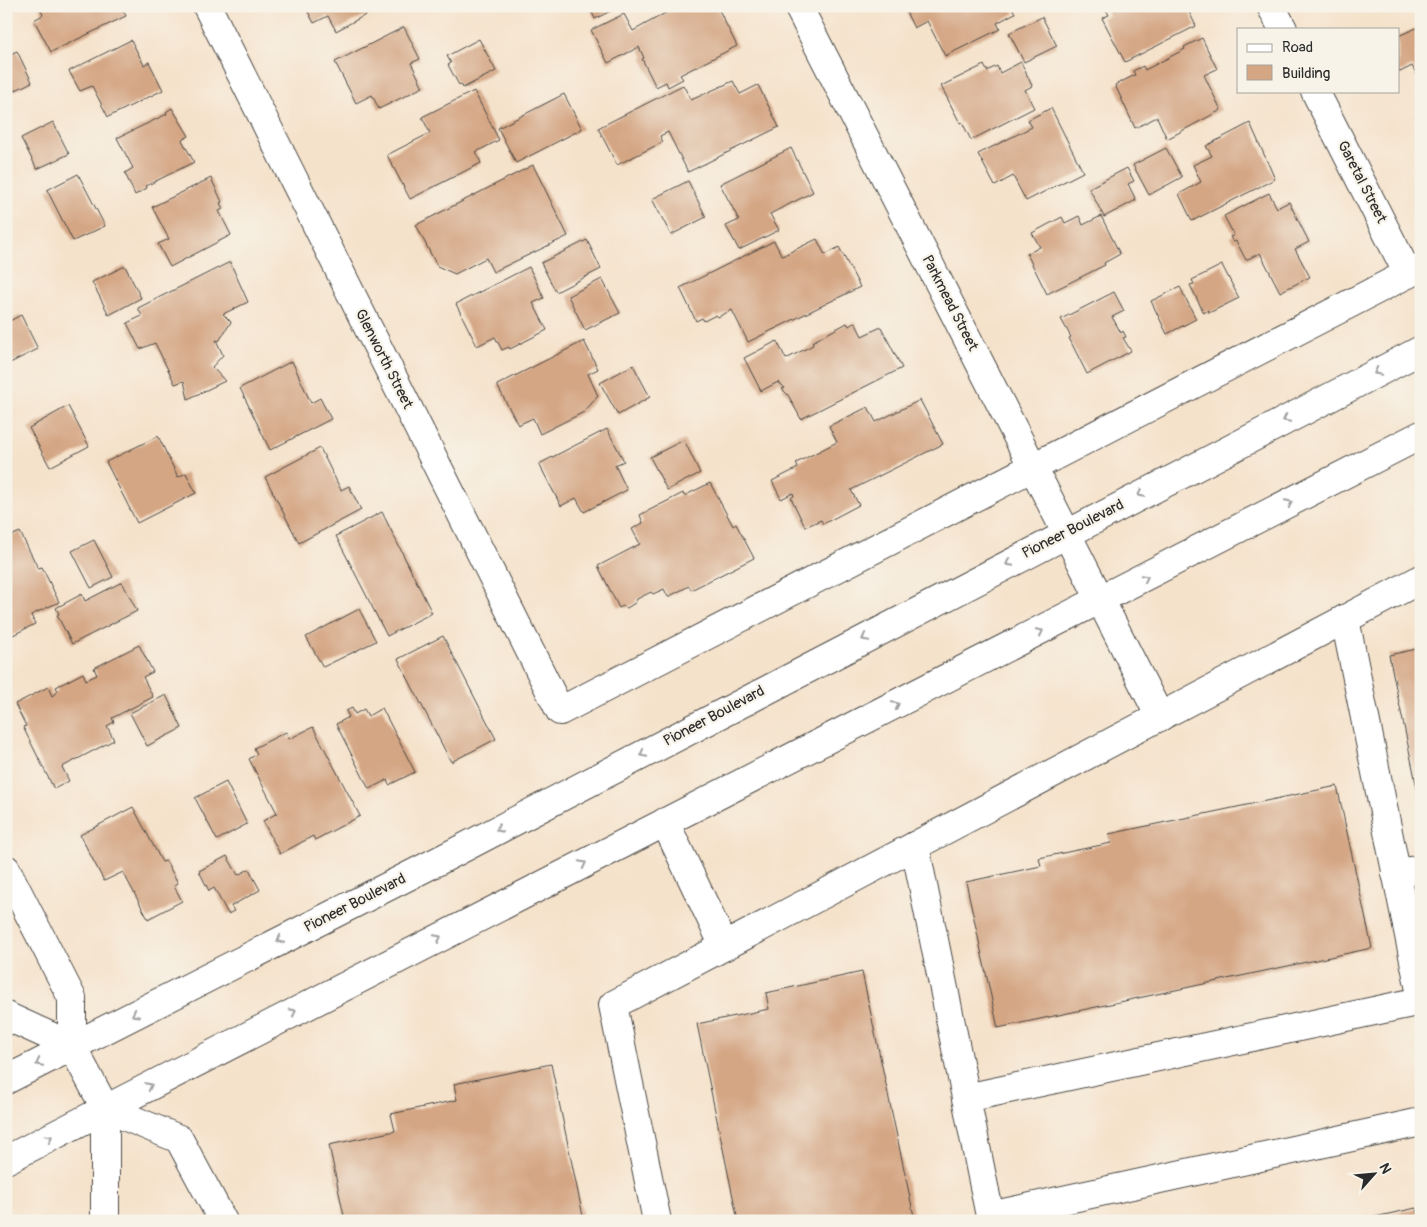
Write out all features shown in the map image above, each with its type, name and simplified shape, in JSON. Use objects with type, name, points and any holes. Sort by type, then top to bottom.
[{"type":"main road","name":"Glenworth Street","points":[[208,6],[560,712],[1034,467]]},
{"type":"main road","name":"Parkmead Street","points":[[798,6],[1068,532],[1160,717]]},
{"type":"main road","points":[[1272,6],[1283,28]]},
{"type":"main road","name":"Garetal Street","points":[[1316,92],[1414,270]]},
{"type":"main road","points":[[1034,467],[1414,270]]},
{"type":"main road","name":"Pioneer Boulevard","points":[[6,1080],[444,858],[1421,350]]},
{"type":"main road","points":[[6,1160],[1101,601],[1421,435]]},
{"type":"main road","points":[[657,1221],[613,1004],[1421,579]]},
{"type":"main road","points":[[1345,619],[1408,872],[1421,995]]},
{"type":"main road","points":[[665,822],[724,946]]},
{"type":"main road","points":[[915,846],[990,1219],[1421,1122]]},
{"type":"main road","points":[[6,869],[72,998],[72,1046],[105,1108],[105,1221]]},
{"type":"main road","points":[[966,1098],[1421,1001]]},
{"type":"main road","points":[[6,1016],[72,1046]]},
{"type":"main road","points":[[105,1108],[179,1139],[223,1221]]},
{"type":"building","points":[[39,6],[121,6],[126,16],[51,52],[34,20],[43,15]]},
{"type":"building","points":[[305,6],[382,6],[336,31],[328,16],[314,23]]},
{"type":"building","points":[[589,6],[620,6],[595,19]]},
{"type":"building","points":[[678,6],[717,6],[737,46],[680,75],[683,79],[668,87],[666,82],[656,87],[642,59],[644,58],[639,47],[608,63],[591,30],[624,14],[633,31]]},
{"type":"building","points":[[903,6],[1011,6],[1015,13],[997,23],[1000,29],[945,56],[927,21],[914,28]]},
{"type":"building","points":[[1104,6],[1186,6],[1196,26],[1125,62],[1102,18],[1109,15]]},
{"type":"building","points":[[1042,17],[1057,46],[1024,62],[1009,33]]},
{"type":"building","points":[[1421,26],[1421,82],[1412,66],[1400,72],[1400,35]]},
{"type":"building","points":[[404,27],[420,59],[411,63],[423,87],[379,109],[372,95],[356,103],[335,62]]},
{"type":"building","points":[[1202,38],[1217,69],[1204,75],[1221,110],[1167,139],[1157,117],[1135,128],[1115,85],[1135,75],[1133,71],[1143,66],[1145,70]]},
{"type":"building","points":[[479,39],[496,71],[463,88],[461,84],[459,85],[448,65],[451,63],[447,56]]},
{"type":"building","points":[[131,40],[144,65],[149,62],[163,90],[108,117],[92,86],[80,91],[69,71]]},
{"type":"building","points":[[17,51],[32,82],[6,95],[6,56]]},
{"type":"building","points":[[1021,62],[1032,86],[1025,90],[1034,108],[971,140],[941,86],[984,65],[987,71],[997,66],[1000,73]]},
{"type":"building","points":[[733,81],[740,94],[758,85],[779,127],[688,172],[668,132],[660,136],[663,142],[617,165],[598,128],[683,85],[691,100]]},
{"type":"building","points":[[474,91],[499,140],[476,152],[481,163],[410,199],[387,155],[430,133],[422,117]]},
{"type":"building","points":[[564,94],[582,129],[516,163],[498,128]]},
{"type":"building","points":[[172,108],[189,136],[182,140],[194,162],[146,186],[147,188],[135,195],[125,173],[133,168],[117,138],[167,114],[166,112]]},
{"type":"building","points":[[1051,108],[1083,172],[1026,201],[1013,176],[995,186],[978,154],[1032,127],[1028,120]]},
{"type":"building","points":[[53,122],[69,154],[37,169],[21,138]]},
{"type":"building","points":[[1250,123],[1275,179],[1192,221],[1179,194],[1201,182],[1193,165],[1212,156],[1206,146]]},
{"type":"building","points":[[791,148],[813,192],[770,214],[779,230],[739,250],[726,226],[739,220],[720,184]]},
{"type":"building","points":[[1166,148],[1182,177],[1149,195],[1133,165]]},
{"type":"building","points":[[533,165],[568,236],[493,272],[486,258],[455,274],[437,266],[416,225]]},
{"type":"building","points":[[1127,168],[1134,181],[1128,184],[1136,200],[1104,217],[1089,188]]},
{"type":"building","points":[[78,174],[105,226],[73,241],[47,190]]},
{"type":"building","points":[[211,178],[222,202],[220,203],[223,209],[219,211],[231,235],[170,267],[158,244],[169,239],[152,207]]},
{"type":"building","points":[[688,181],[706,217],[671,235],[652,199]]},
{"type":"building","points":[[1269,193],[1277,208],[1289,202],[1309,242],[1295,249],[1310,277],[1280,292],[1260,253],[1246,260],[1236,241],[1233,242],[1230,237],[1234,235],[1224,216]]},
{"type":"building","points":[[1079,216],[1083,225],[1101,216],[1120,254],[1104,263],[1105,265],[1047,294],[1027,254],[1040,247],[1032,233],[1062,217],[1065,223]]},
{"type":"building","points":[[817,239],[825,255],[839,247],[860,287],[748,342],[732,310],[718,317],[716,315],[704,321],[702,318],[696,321],[680,288],[774,241],[782,256]]},
{"type":"building","points":[[587,240],[601,269],[556,292],[541,263]]},
{"type":"building","points":[[230,262],[248,302],[223,314],[231,322],[219,341],[216,340],[223,355],[212,367],[225,381],[188,399],[184,381],[175,384],[155,343],[140,349],[127,323],[142,316],[138,308]]},
{"type":"building","points":[[1222,265],[1239,298],[1209,313],[1208,310],[1204,313],[1190,285],[1194,284],[1192,280]]},
{"type":"building","points":[[125,266],[141,298],[109,315],[92,282]]},
{"type":"building","points":[[529,267],[544,298],[533,303],[547,330],[510,349],[509,347],[502,350],[495,337],[477,346],[456,304]]},
{"type":"building","points":[[602,279],[620,313],[585,330],[568,296]]},
{"type":"building","points":[[1180,287],[1196,319],[1167,334],[1151,301]]},
{"type":"building","points":[[1114,292],[1124,311],[1112,317],[1121,333],[1123,331],[1126,337],[1123,338],[1131,351],[1087,374],[1061,319]]},
{"type":"building","points":[[21,315],[38,349],[6,365],[6,323]]},
{"type":"building","points":[[855,322],[862,336],[881,327],[902,368],[801,419],[788,395],[782,389],[785,388],[778,382],[761,391],[744,358],[777,341],[786,359],[813,345],[812,342],[847,323],[849,326]]},
{"type":"building","points":[[584,341],[598,369],[588,374],[598,396],[584,412],[540,434],[533,418],[518,425],[497,385]]},
{"type":"building","points":[[292,361],[311,403],[320,398],[331,419],[270,450],[240,388]]},
{"type":"building","points":[[633,365],[650,397],[618,415],[600,383]]},
{"type":"building","points":[[920,400],[943,444],[851,490],[859,505],[823,524],[821,520],[805,527],[791,498],[794,496],[793,493],[781,499],[772,481],[798,468],[796,463],[837,442],[829,426],[868,407],[876,422]]},
{"type":"building","points":[[68,406],[89,446],[50,467],[29,428]]},
{"type":"building","points":[[607,429],[624,461],[615,465],[627,490],[584,512],[576,498],[561,506],[539,464]]},
{"type":"building","points":[[158,436],[178,477],[186,473],[196,493],[137,523],[106,462]]},
{"type":"building","points":[[684,440],[700,473],[667,490],[650,457]]},
{"type":"building","points":[[320,448],[341,490],[349,486],[361,510],[299,543],[265,477]]},
{"type":"building","points":[[710,483],[733,526],[736,524],[754,558],[691,590],[689,586],[668,597],[664,589],[653,594],[651,592],[637,599],[635,603],[627,608],[623,606],[619,608],[598,566],[640,544],[632,529],[643,523],[640,515],[683,493],[684,496]]},
{"type":"building","points":[[382,512],[432,613],[387,636],[336,536]]},
{"type":"building","points":[[20,532],[38,568],[42,567],[59,602],[31,615],[35,624],[7,638],[6,538]]},
{"type":"building","points":[[94,540],[113,577],[91,588],[72,551]]},
{"type":"building","points":[[122,582],[137,611],[72,644],[57,615],[59,614],[56,608],[82,594],[85,601]]},
{"type":"building","points":[[359,609],[376,641],[323,667],[306,637]]},
{"type":"building","points":[[443,636],[496,739],[451,762],[398,659]]},
{"type":"building","points":[[139,645],[153,672],[143,677],[153,697],[112,718],[114,722],[107,726],[114,740],[62,767],[69,781],[54,789],[23,727],[26,726],[15,704],[48,687],[52,696],[58,691],[56,687],[83,673],[86,680],[97,675],[94,668]]},
{"type":"building","points":[[1421,648],[1421,802],[1420,802],[1389,655]]},
{"type":"building","points":[[166,695],[182,728],[147,746],[130,713]]},
{"type":"building","points":[[352,708],[355,714],[364,709],[368,716],[382,708],[415,772],[389,785],[387,780],[369,789],[336,724],[349,717],[346,711]]},
{"type":"building","points":[[313,727],[360,816],[315,840],[313,836],[280,854],[263,821],[277,813],[249,759],[257,754],[254,748],[286,732],[289,739]]},
{"type":"building","points":[[226,782],[247,824],[217,840],[195,798]]},
{"type":"building","points":[[1337,786],[1372,948],[998,1028],[966,882],[1041,866],[1039,858],[1111,843],[1109,834]]},
{"type":"building","points":[[133,807],[162,862],[166,861],[178,883],[174,886],[182,901],[148,919],[123,872],[104,881],[80,835]]},
{"type":"building","points":[[227,856],[238,875],[249,869],[260,890],[231,906],[234,911],[228,914],[214,888],[209,891],[199,871]]},
{"type":"building","points":[[862,972],[915,1221],[738,1221],[697,1024],[769,1009],[766,993]]},
{"type":"building","points":[[551,1064],[584,1221],[345,1221],[329,1145],[395,1131],[391,1114],[457,1100],[454,1084]]},
{"type":"building","points":[[1416,1208],[1419,1221],[1361,1221],[1361,1220]]}]
